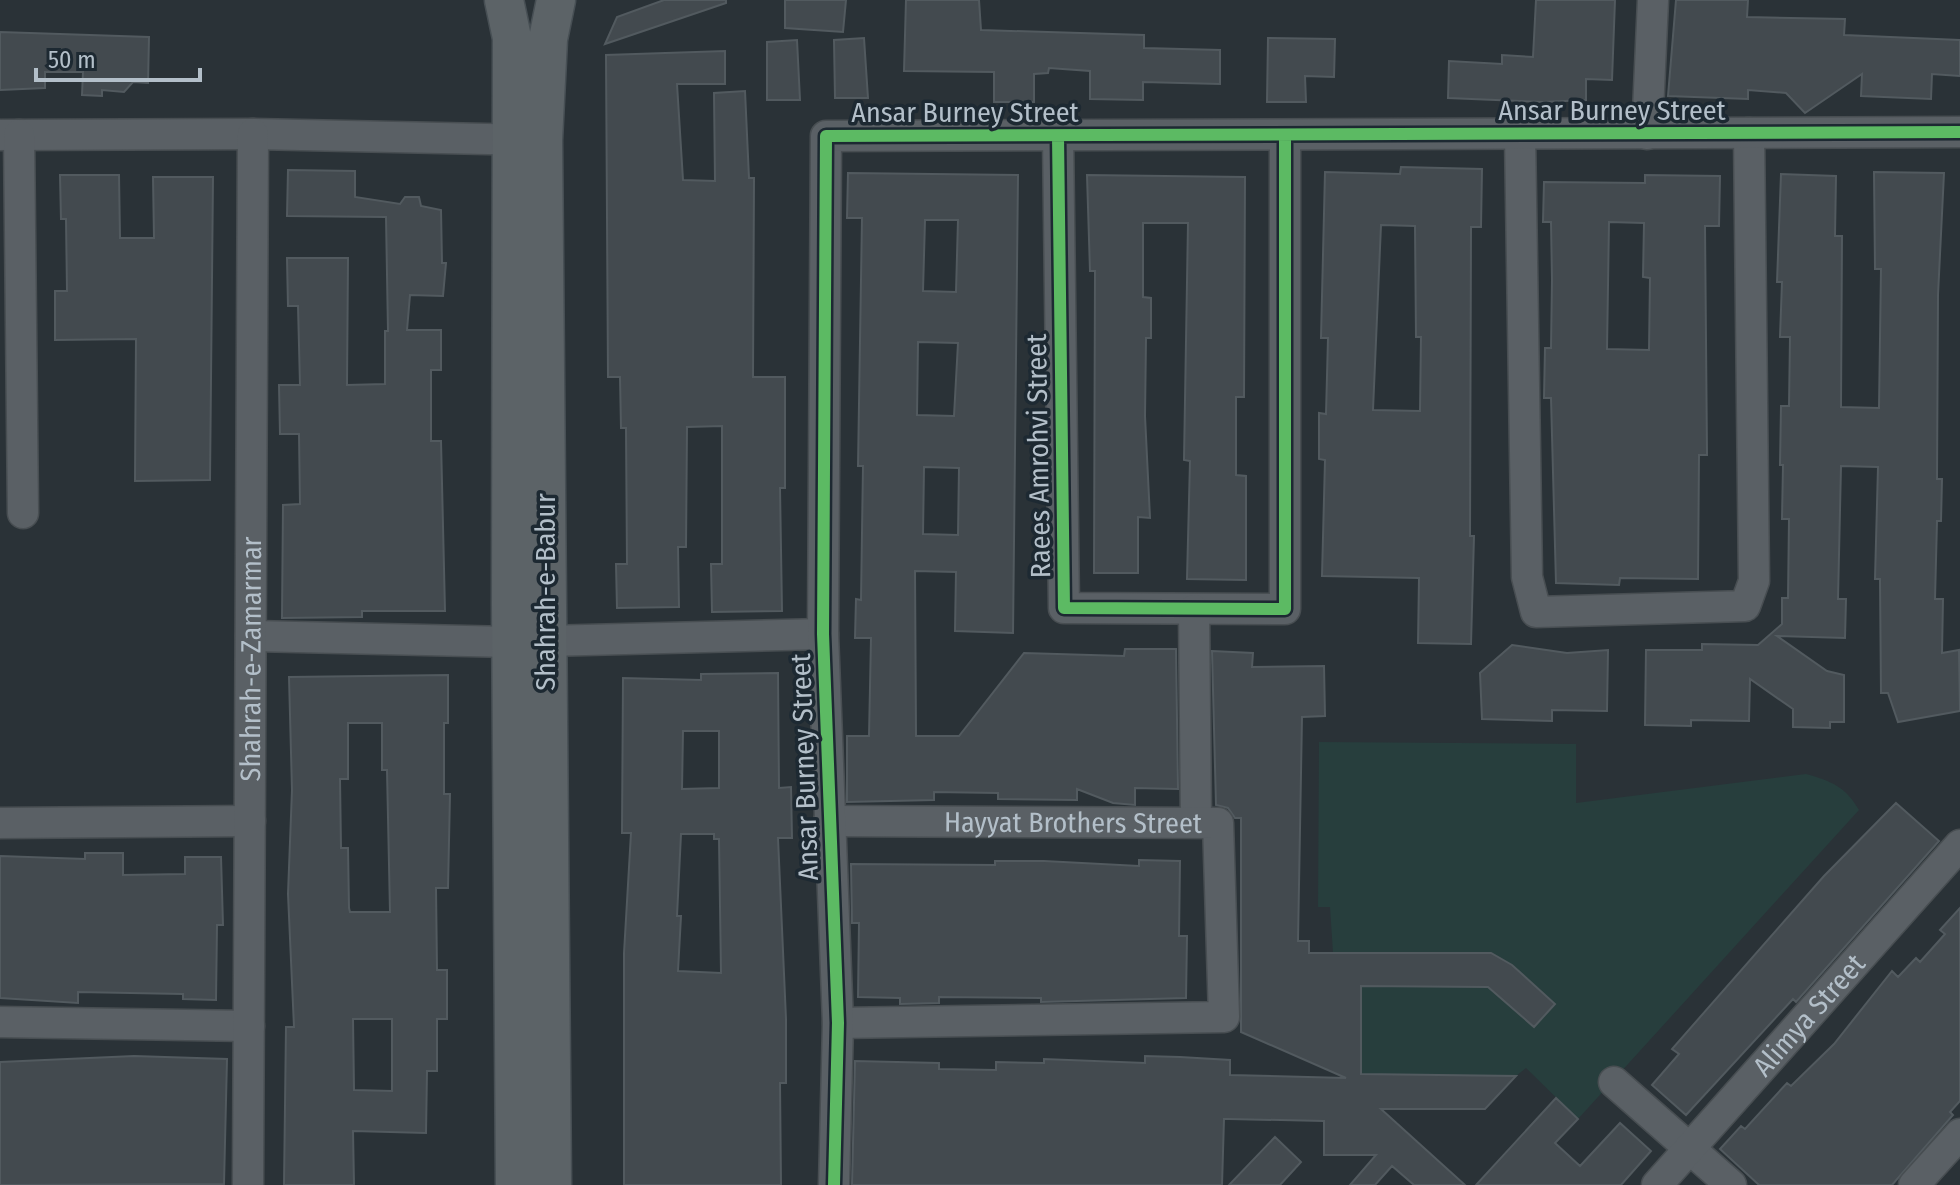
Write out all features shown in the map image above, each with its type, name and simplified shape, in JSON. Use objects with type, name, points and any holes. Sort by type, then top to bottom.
[{"type":"main road","name":"Shahrah-e-Babur","points":[[504,0],[528,140],[533,1139],[515,1185]]},
{"type":"main road","name":"Shahrah-e-Babur","points":[[528,140],[556,0]]},
{"type":"main road","name":"Shahrah-e-Babur","points":[[533,1139],[552,1185]]},
{"type":"street","points":[[1647,134],[1653,0]]},
{"type":"street","name":"Ansar Burney Street","points":[[834,1185],[838,1023],[823,634],[826,136],[1960,132]]},
{"type":"street","points":[[1520,135],[1527,577],[1536,612],[1745,606],[1754,581],[1749,133]]},
{"type":"street","points":[[23,513],[9,135],[253,134],[528,140]]},
{"type":"street","name":"Shahrah-e-Zamarmar","points":[[248,1185],[253,134]]},
{"type":"street","name":"Raees Amrohvi Street","points":[[1058,136],[1064,608],[1194,610],[1285,609],[1285,136]]},
{"type":"street","points":[[1194,610],[1196,822]]},
{"type":"street","points":[[251,636],[529,642],[823,634]]},
{"type":"street","points":[[0,823],[250,821]]},
{"type":"street","name":"Hayyat Brothers Street","points":[[829,821],[1218,823],[1224,1017],[838,1023]]},
{"type":"street","name":"Alimya Street","points":[[1657,1185],[1960,845]]},
{"type":"street","points":[[0,1022],[249,1026]]},
{"type":"street","points":[[1614,1082],[1731,1185]]},
{"type":"street","points":[[1914,1185],[1960,1134]]},
{"type":"green space","points":[[1319,742],[1576,744],[1576,803],[1806,774],[1837,786],[1859,810],[1578,1119],[1526,1068],[1516,1076],[1361,1074],[1361,986],[1488,987],[1555,1004],[1512,965],[1491,953],[1333,953],[1330,907],[1318,907]]},
{"type":"building","points":[[664,0],[726,0],[726,3],[605,44],[617,17]]},
{"type":"building","points":[[785,0],[846,0],[843,32],[785,28]]},
{"type":"building","points":[[906,0],[979,0],[981,30],[1144,35],[1144,48],[1220,50],[1220,84],[1143,82],[1143,100],[1090,99],[1090,71],[1049,68],[1048,73],[1034,74],[1034,102],[994,102],[994,72],[904,71]]},
{"type":"building","points":[[1536,0],[1615,0],[1612,80],[1586,79],[1586,100],[1543,102],[1448,98],[1449,61],[1502,64],[1502,55],[1533,57]]},
{"type":"building","points":[[1676,0],[1748,0],[1747,17],[1845,19],[1844,35],[1960,40],[1960,76],[1932,74],[1931,99],[1861,96],[1862,74],[1805,113],[1786,93],[1748,90],[1748,99],[1668,96]]},
{"type":"building","points":[[0,32],[149,37],[148,83],[133,82],[124,92],[102,90],[102,96],[82,95],[83,72],[45,72],[45,88],[0,90]]},
{"type":"building","points":[[864,38],[868,98],[835,98],[834,40]]},
{"type":"building","points":[[1268,38],[1335,39],[1334,77],[1305,76],[1306,102],[1267,102]]},
{"type":"building","points":[[797,40],[800,100],[767,100],[767,42]]},
{"type":"building","points":[[725,51],[725,84],[677,84],[683,180],[715,181],[714,93],[745,91],[749,178],[754,178],[753,377],[785,377],[785,488],[780,488],[782,611],[712,612],[711,564],[722,564],[722,426],[687,427],[686,547],[678,547],[679,607],[617,608],[616,564],[627,564],[626,428],[621,428],[620,377],[608,377],[606,55]]},
{"type":"building","points":[[1401,167],[1482,169],[1481,227],[1471,227],[1470,536],[1474,536],[1471,644],[1418,643],[1419,578],[1322,576],[1325,460],[1319,459],[1319,413],[1326,414],[1328,338],[1321,338],[1325,172],[1400,174]],"holes":[[[1381,225],[1415,226],[1416,337],[1421,337],[1420,411],[1373,410]]]},
{"type":"building","points":[[288,170],[355,171],[355,197],[400,204],[405,197],[419,197],[421,206],[441,210],[442,263],[446,263],[443,296],[410,295],[407,330],[441,330],[441,370],[431,370],[431,441],[441,441],[445,611],[362,611],[362,617],[282,618],[283,505],[300,504],[299,434],[280,434],[279,385],[300,385],[298,306],[288,306],[287,258],[348,258],[347,385],[385,384],[385,331],[388,331],[386,217],[287,216]]},
{"type":"building","points":[[1874,172],[1944,173],[1938,295],[1937,479],[1942,479],[1941,521],[1937,521],[1935,599],[1943,599],[1942,653],[1959,650],[1960,711],[1898,722],[1888,693],[1881,693],[1880,579],[1875,579],[1878,467],[1841,466],[1838,599],[1846,599],[1845,638],[1777,636],[1827,671],[1844,675],[1844,722],[1830,722],[1830,728],[1793,727],[1793,709],[1750,679],[1749,721],[1691,720],[1691,726],[1645,725],[1646,650],[1702,650],[1702,644],[1758,645],[1782,624],[1782,598],[1788,598],[1789,519],[1782,519],[1781,406],[1789,406],[1790,337],[1780,337],[1782,282],[1777,282],[1781,174],[1836,176],[1835,236],[1842,236],[1841,407],[1879,408],[1881,269],[1875,269]]},
{"type":"building","points":[[848,173],[1018,175],[1013,633],[955,631],[956,572],[915,571],[916,736],[959,736],[1024,653],[1124,656],[1125,649],[1176,649],[1178,789],[1135,788],[1135,805],[1113,803],[1077,789],[1077,800],[998,799],[998,793],[934,792],[934,800],[847,802],[847,736],[869,736],[871,638],[855,638],[856,599],[861,600],[863,466],[858,466],[862,218],[847,218]],"holes":[[[925,220],[958,220],[956,292],[923,291]],[[918,342],[958,343],[954,416],[917,415]],[[924,467],[959,468],[958,535],[923,534]]]},
{"type":"building","points":[[60,175],[119,175],[120,238],[154,238],[153,177],[213,177],[210,480],[135,481],[136,339],[55,340],[55,291],[67,291],[66,219],[61,219]]},
{"type":"building","points":[[1087,175],[1245,177],[1244,397],[1236,397],[1236,475],[1246,476],[1246,580],[1187,579],[1190,461],[1184,460],[1188,223],[1143,223],[1143,297],[1151,298],[1151,338],[1146,338],[1145,416],[1150,518],[1138,517],[1138,573],[1094,573],[1095,271],[1090,271]]},
{"type":"building","points":[[1645,175],[1720,176],[1719,226],[1705,226],[1707,455],[1699,455],[1698,579],[1620,578],[1619,585],[1556,583],[1551,398],[1544,398],[1545,348],[1551,348],[1552,280],[1551,222],[1543,222],[1544,182],[1645,183]],"holes":[[[1609,222],[1644,223],[1643,277],[1650,278],[1649,350],[1607,349]]]},
{"type":"building","points":[[1512,645],[1567,653],[1608,650],[1607,711],[1552,710],[1552,721],[1482,719],[1480,673]]},
{"type":"building","points":[[1212,651],[1253,653],[1252,667],[1324,666],[1325,716],[1302,717],[1298,941],[1309,941],[1309,953],[1491,953],[1512,965],[1555,1004],[1534,1027],[1488,987],[1361,986],[1361,1074],[1516,1076],[1485,1109],[1381,1109],[1465,1185],[1414,1185],[1392,1166],[1375,1185],[1350,1185],[1376,1155],[1324,1155],[1324,1121],[1224,1119],[1222,1185],[852,1185],[855,1061],[939,1063],[939,1069],[996,1070],[996,1062],[1044,1063],[1044,1059],[1145,1063],[1145,1056],[1180,1057],[1230,1060],[1230,1075],[1346,1078],[1241,1032],[1241,818],[1235,818],[1228,808],[1216,805]]},
{"type":"building","points":[[778,673],[779,788],[791,787],[792,838],[778,838],[786,1019],[786,1083],[780,1083],[781,1185],[624,1185],[624,953],[631,833],[622,833],[623,678],[701,680],[701,674]],"holes":[[[683,731],[719,731],[719,788],[682,789]],[[681,834],[714,834],[714,839],[719,839],[721,973],[678,971]]]},
{"type":"building","points":[[448,675],[444,794],[450,794],[448,888],[436,888],[437,970],[447,970],[447,1019],[437,1019],[437,1071],[427,1071],[426,1133],[353,1131],[354,1185],[284,1185],[286,1027],[294,1027],[288,894],[292,790],[289,677]],"holes":[[[348,723],[382,723],[382,770],[387,770],[390,912],[350,912],[349,908],[348,848],[341,848],[340,779],[348,779]],[[353,1019],[392,1019],[392,1091],[354,1090]]]},
{"type":"building","points":[[1896,803],[1939,841],[1796,1002],[1793,999],[1686,1115],[1652,1085],[1679,1054],[1672,1049],[1824,876]]},
{"type":"building","points":[[85,853],[123,853],[123,875],[185,874],[185,857],[221,857],[223,925],[217,925],[216,1000],[183,999],[183,994],[78,992],[78,1003],[0,998],[0,856],[85,859]]},
{"type":"building","points":[[1139,860],[1180,861],[1179,936],[1187,936],[1186,998],[1041,1002],[1041,998],[939,997],[939,1003],[900,1004],[900,998],[858,997],[859,923],[852,923],[851,864],[995,865],[995,861],[1044,861],[1139,866]]},
{"type":"building","points":[[1960,908],[1960,1101],[1950,1112],[1953,1115],[1892,1185],[1759,1185],[1720,1149],[1741,1126],[1745,1129],[1787,1083],[1791,1086],[1834,1044],[1892,971],[1898,977],[1916,958],[1920,962],[1945,934],[1940,930]]},
{"type":"building","points":[[134,1056],[227,1059],[224,1184],[0,1185],[0,1062]]},
{"type":"building","points":[[1556,1098],[1578,1119],[1555,1143],[1580,1166],[1620,1123],[1651,1151],[1621,1185],[1476,1185]]},
{"type":"building","points":[[1275,1137],[1301,1162],[1280,1185],[1229,1185]]},
{"type":"cycle path","points":[[834,1185],[838,1023],[823,634],[826,136],[1960,132]]},
{"type":"cycle path","points":[[1058,136],[1064,608],[1285,609],[1285,136]]}]
